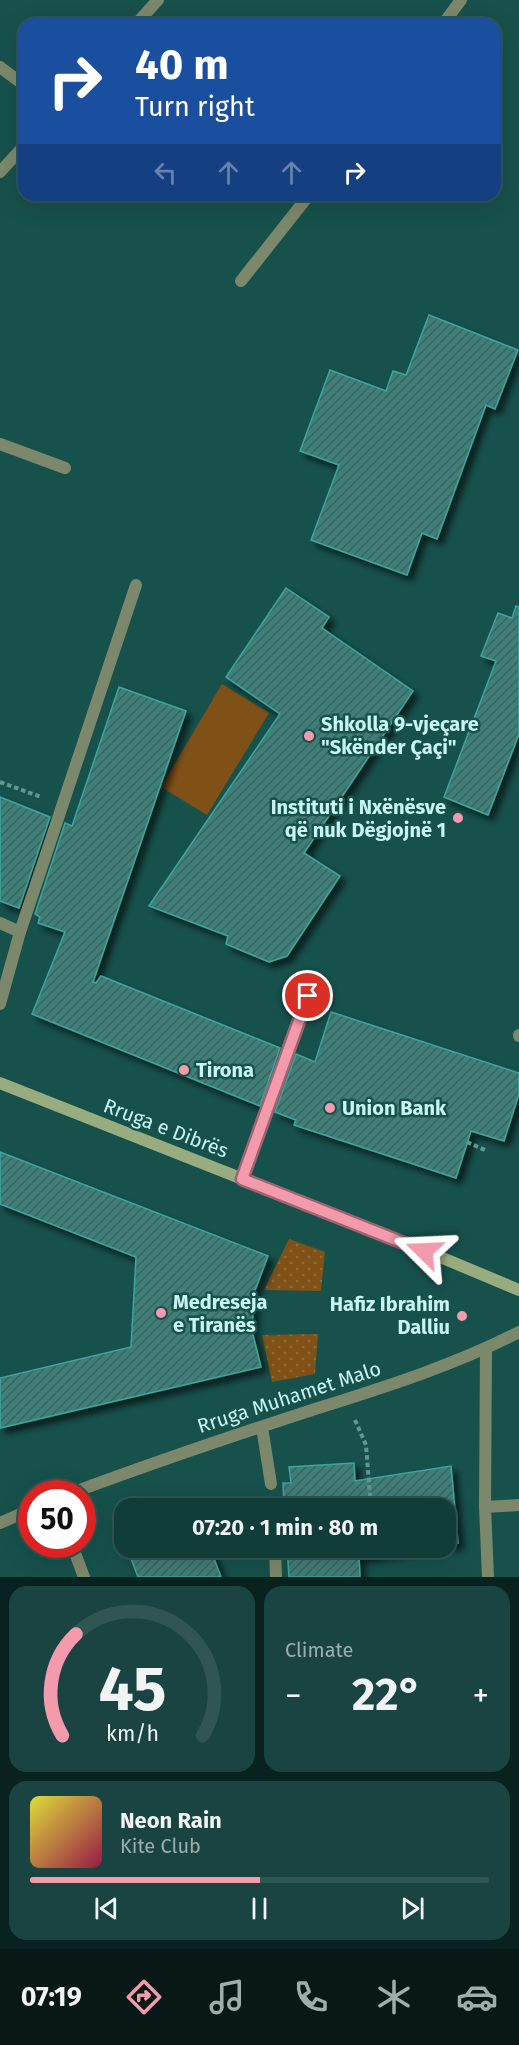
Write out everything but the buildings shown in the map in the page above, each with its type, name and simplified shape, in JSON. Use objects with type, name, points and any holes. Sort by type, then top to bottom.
[{"type":"main road","name":"Rruga e Dibrës","points":[[0,1083],[519,1290]]},
{"type":"street","points":[[142,18],[158,0]]},
{"type":"street","points":[[448,18],[461,0]]},
{"type":"street","points":[[0,67],[18,80]]},
{"type":"street","points":[[0,172],[18,152]]},
{"type":"street","points":[[241,281],[304,201]]},
{"type":"street","points":[[0,444],[65,468]]},
{"type":"street","points":[[0,1004],[20,932],[136,585]]},
{"type":"street","points":[[0,924],[20,932]]},
{"type":"street","points":[[242,1179],[308,996]]},
{"type":"street","name":"Rruga Muhamet Malo","points":[[96,1484],[159,1460],[437,1369],[486,1349],[519,1332]]},
{"type":"street","points":[[486,1349],[485,1507],[488,1577]]},
{"type":"street","points":[[262,1426],[271,1484]]},
{"type":"street","points":[[485,1507],[519,1505]]},
{"type":"street","points":[[0,1523],[18,1515]]},
{"type":"street","points":[[77,1558],[84,1577]]},
{"type":"street","points":[[275,1558],[276,1577]]},
{"type":"path","points":[[0,782],[62,806]]},
{"type":"path","points":[[467,1142],[485,1150]]},
{"type":"path","points":[[353,1417],[366,1445],[370,1498]]},
{"type":"shaded area","points":[[222,684],[269,713],[207,815],[161,787]]},
{"type":"shaded area","points":[[289,1239],[325,1252],[321,1291],[264,1290]]},
{"type":"shaded area","points":[[318,1334],[315,1374],[272,1382],[262,1335]]},
{"type":"place","name":"Shkolla 9-vjeçare \"Skënder Çaçi\"","points":[[309,736]]},
{"type":"place","name":"Instituti i Nxënësve që nuk Dëgjojnë 1","points":[[458,818]]},
{"type":"place","name":"Tirona","points":[[184,1070]]},
{"type":"place","name":"Union Bank","points":[[330,1108]]},
{"type":"place","name":"Medreseja e Tiranës","points":[[161,1313]]},
{"type":"place","name":"Hafiz Ibrahim Dalliu","points":[[462,1316]]},
{"type":"route","points":[[308,996],[242,1179],[424,1251]]}]
